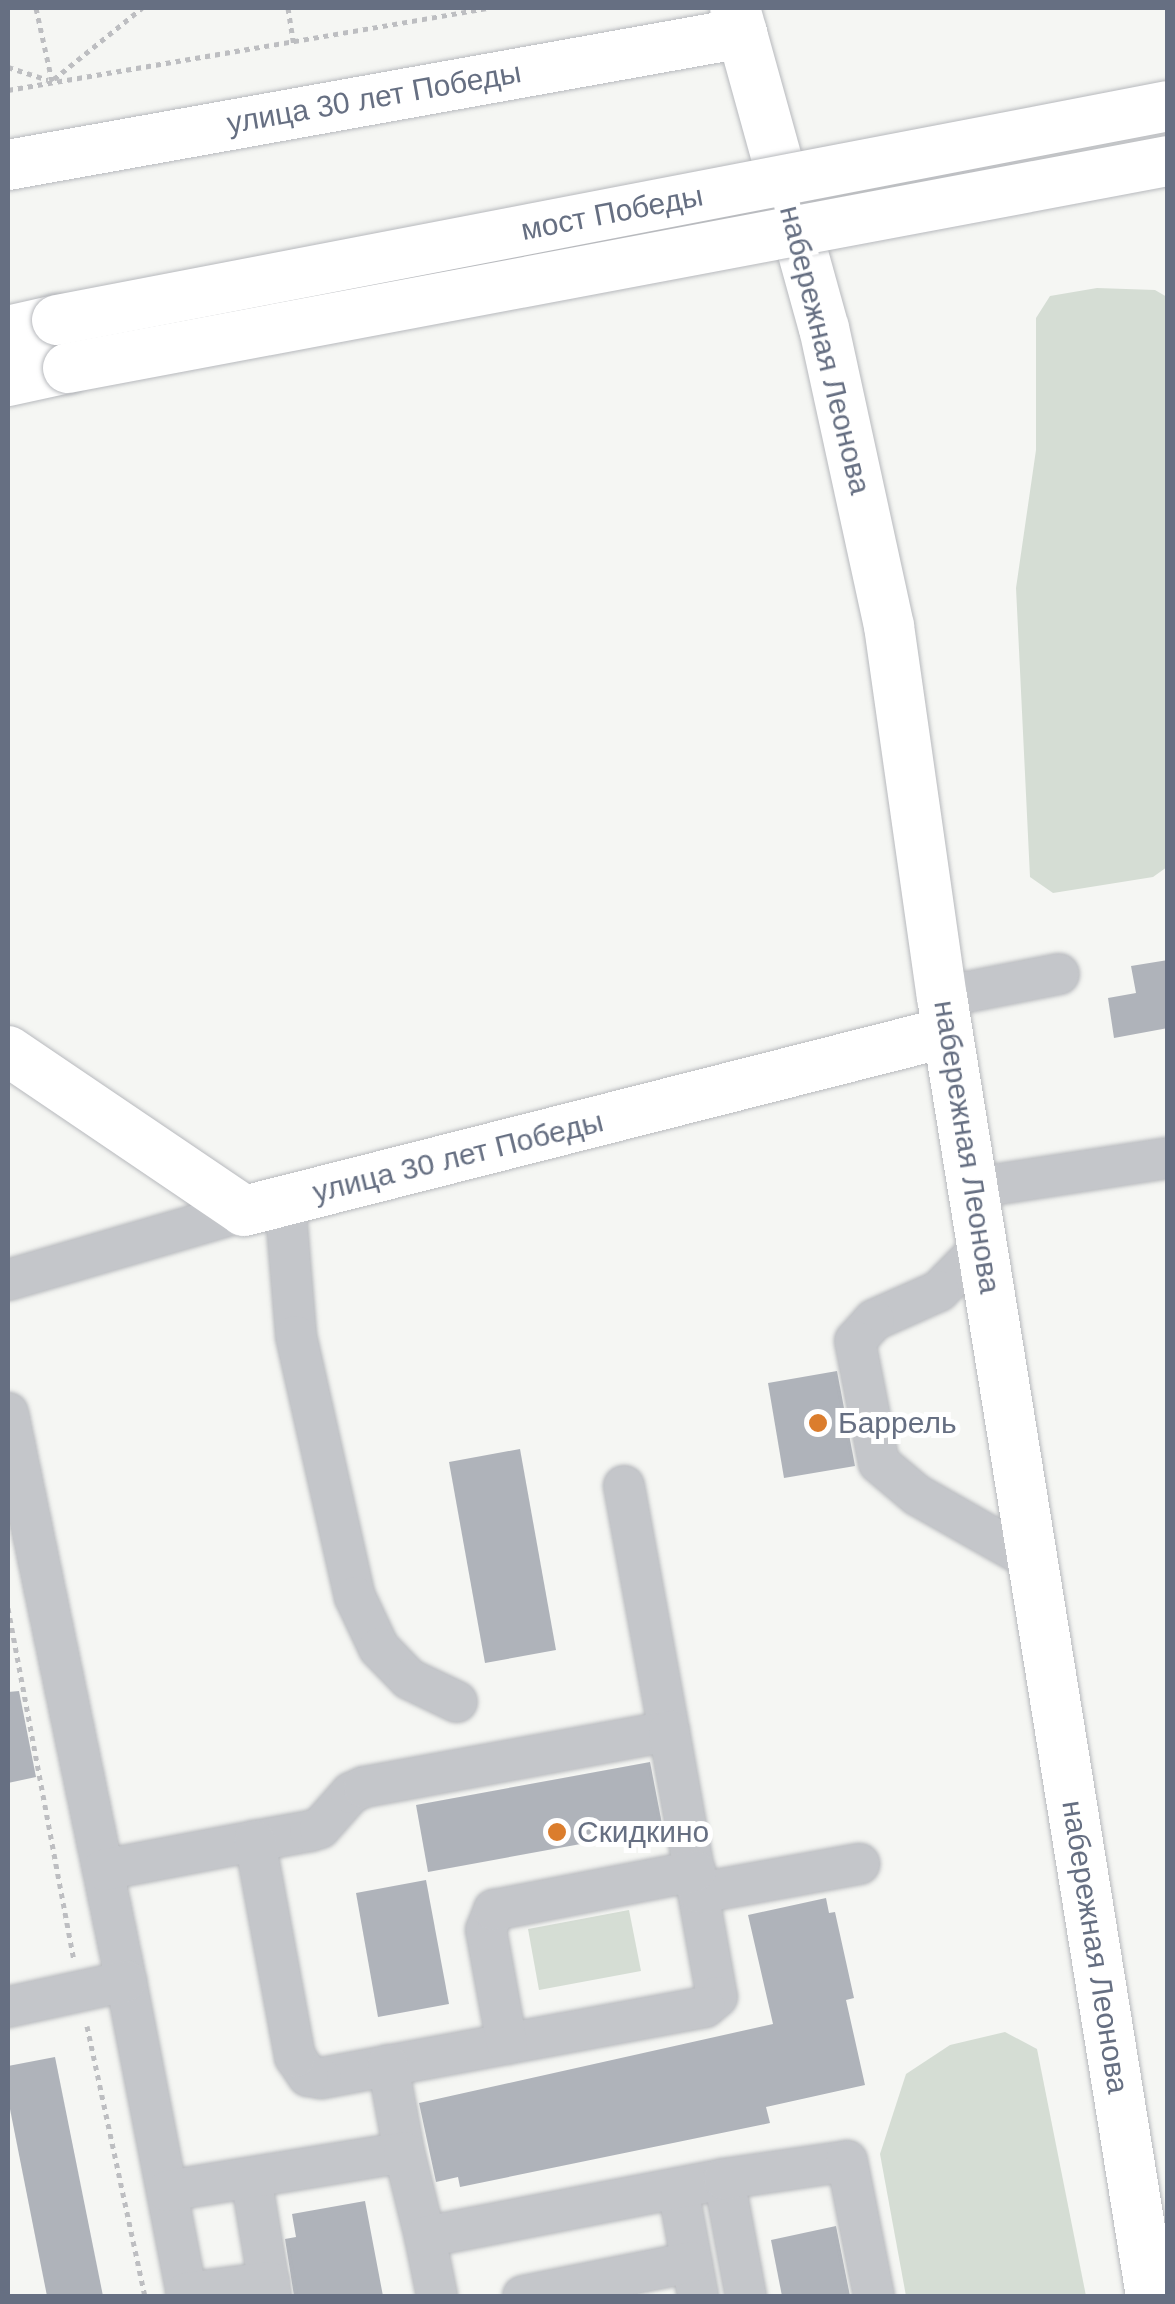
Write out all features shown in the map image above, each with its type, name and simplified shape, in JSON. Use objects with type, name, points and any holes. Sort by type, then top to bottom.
[{"type":"main road","name":"улица 30 лет Победы","points":[[8,164],[738,20]]},
{"type":"main road","name":"набережная Леонова","points":[[738,20],[824,328],[888,626],[945,1015],[1151,2296]]},
{"type":"main road","name":"мост Победы","points":[[8,331],[1168,106]]},
{"type":"main road","points":[[8,381],[1168,161]]},
{"type":"main road","name":"улица 30 лет Победы","points":[[264,1206],[945,1015]]},
{"type":"main road","points":[[8,1051],[264,1206]]},
{"type":"street","points":[[945,1015],[1059,974]]},
{"type":"street","points":[[974,1188],[1168,1158]]},
{"type":"street","points":[[8,1280],[264,1206],[355,1598],[379,1648],[409,1679],[457,1702]]},
{"type":"street","points":[[983,1246],[940,1291],[874,1320],[855,1341],[880,1463],[916,1495],[1034,1561]]},
{"type":"street","points":[[8,1413],[126,1981],[186,2295],[270,2289],[251,2178]]},
{"type":"street","points":[[256,1842],[300,2070],[321,2078],[713,2004],[716,1990],[624,1486]]},
{"type":"street","points":[[103,1870],[320,1828],[338,1805],[364,1787],[669,1731]]},
{"type":"street","points":[[507,2044],[486,1930],[487,1918],[494,1910],[860,1864]]},
{"type":"street","points":[[8,2007],[126,1981]]},
{"type":"street","points":[[388,2066],[437,2296]]},
{"type":"street","points":[[167,2191],[404,2152]]},
{"type":"street","points":[[425,2238],[724,2180],[847,2161],[874,2296]]},
{"type":"street","points":[[724,2180],[746,2296]]},
{"type":"street","points":[[524,2296],[695,2279],[678,2189]]},
{"type":"path","points":[[36,8],[52,81]]},
{"type":"path","points":[[52,81],[142,8]]},
{"type":"path","points":[[288,8],[294,44]]},
{"type":"path","points":[[8,90],[490,8]]},
{"type":"path","points":[[8,67],[52,81]]},
{"type":"path","points":[[8,1608],[80,1990],[145,2296]]},
{"type":"shaded area","points":[[1097,288],[1155,290],[1167,297],[1167,867],[1153,877],[1053,893],[1030,877],[1016,588],[1036,450],[1036,318],[1050,296]]},
{"type":"shaded area","points":[[629,1910],[641,1971],[539,1990],[528,1929]]},
{"type":"shaded area","points":[[1005,2032],[1037,2049],[1086,2296],[906,2296],[880,2154],[906,2074],[950,2045]]},
{"type":"building","points":[[1168,960],[1168,1028],[1114,1038],[1108,998],[1136,993],[1131,966]]},
{"type":"building","name":"Баррель","points":[[837,1371],[855,1466],[784,1478],[768,1383]]},
{"type":"building","points":[[520,1449],[556,1650],[485,1663],[449,1462]]},
{"type":"building","points":[[19,1691],[36,1777],[8,1783],[8,1692]]},
{"type":"building","points":[[650,1762],[663,1829],[428,1872],[416,1805]]},
{"type":"building","points":[[426,1880],[449,2004],[378,2017],[356,1893]]},
{"type":"building","points":[[826,1898],[829,1913],[835,1912],[854,1998],[846,2000],[865,2085],[766,2107],[770,2123],[460,2187],[458,2177],[436,2182],[419,2103],[773,2024],[748,1915]]},
{"type":"building","points":[[55,2057],[103,2296],[47,2296],[8,2099],[8,2066]]},
{"type":"building","points":[[365,2201],[383,2296],[294,2296],[285,2239],[296,2237],[292,2214]]},
{"type":"building","points":[[836,2226],[850,2296],[782,2296],[771,2240]]},
{"type":"place","name":"Баррель","points":[[818,1423]]},
{"type":"place","name":"Скидкино","points":[[557,1832]]}]
